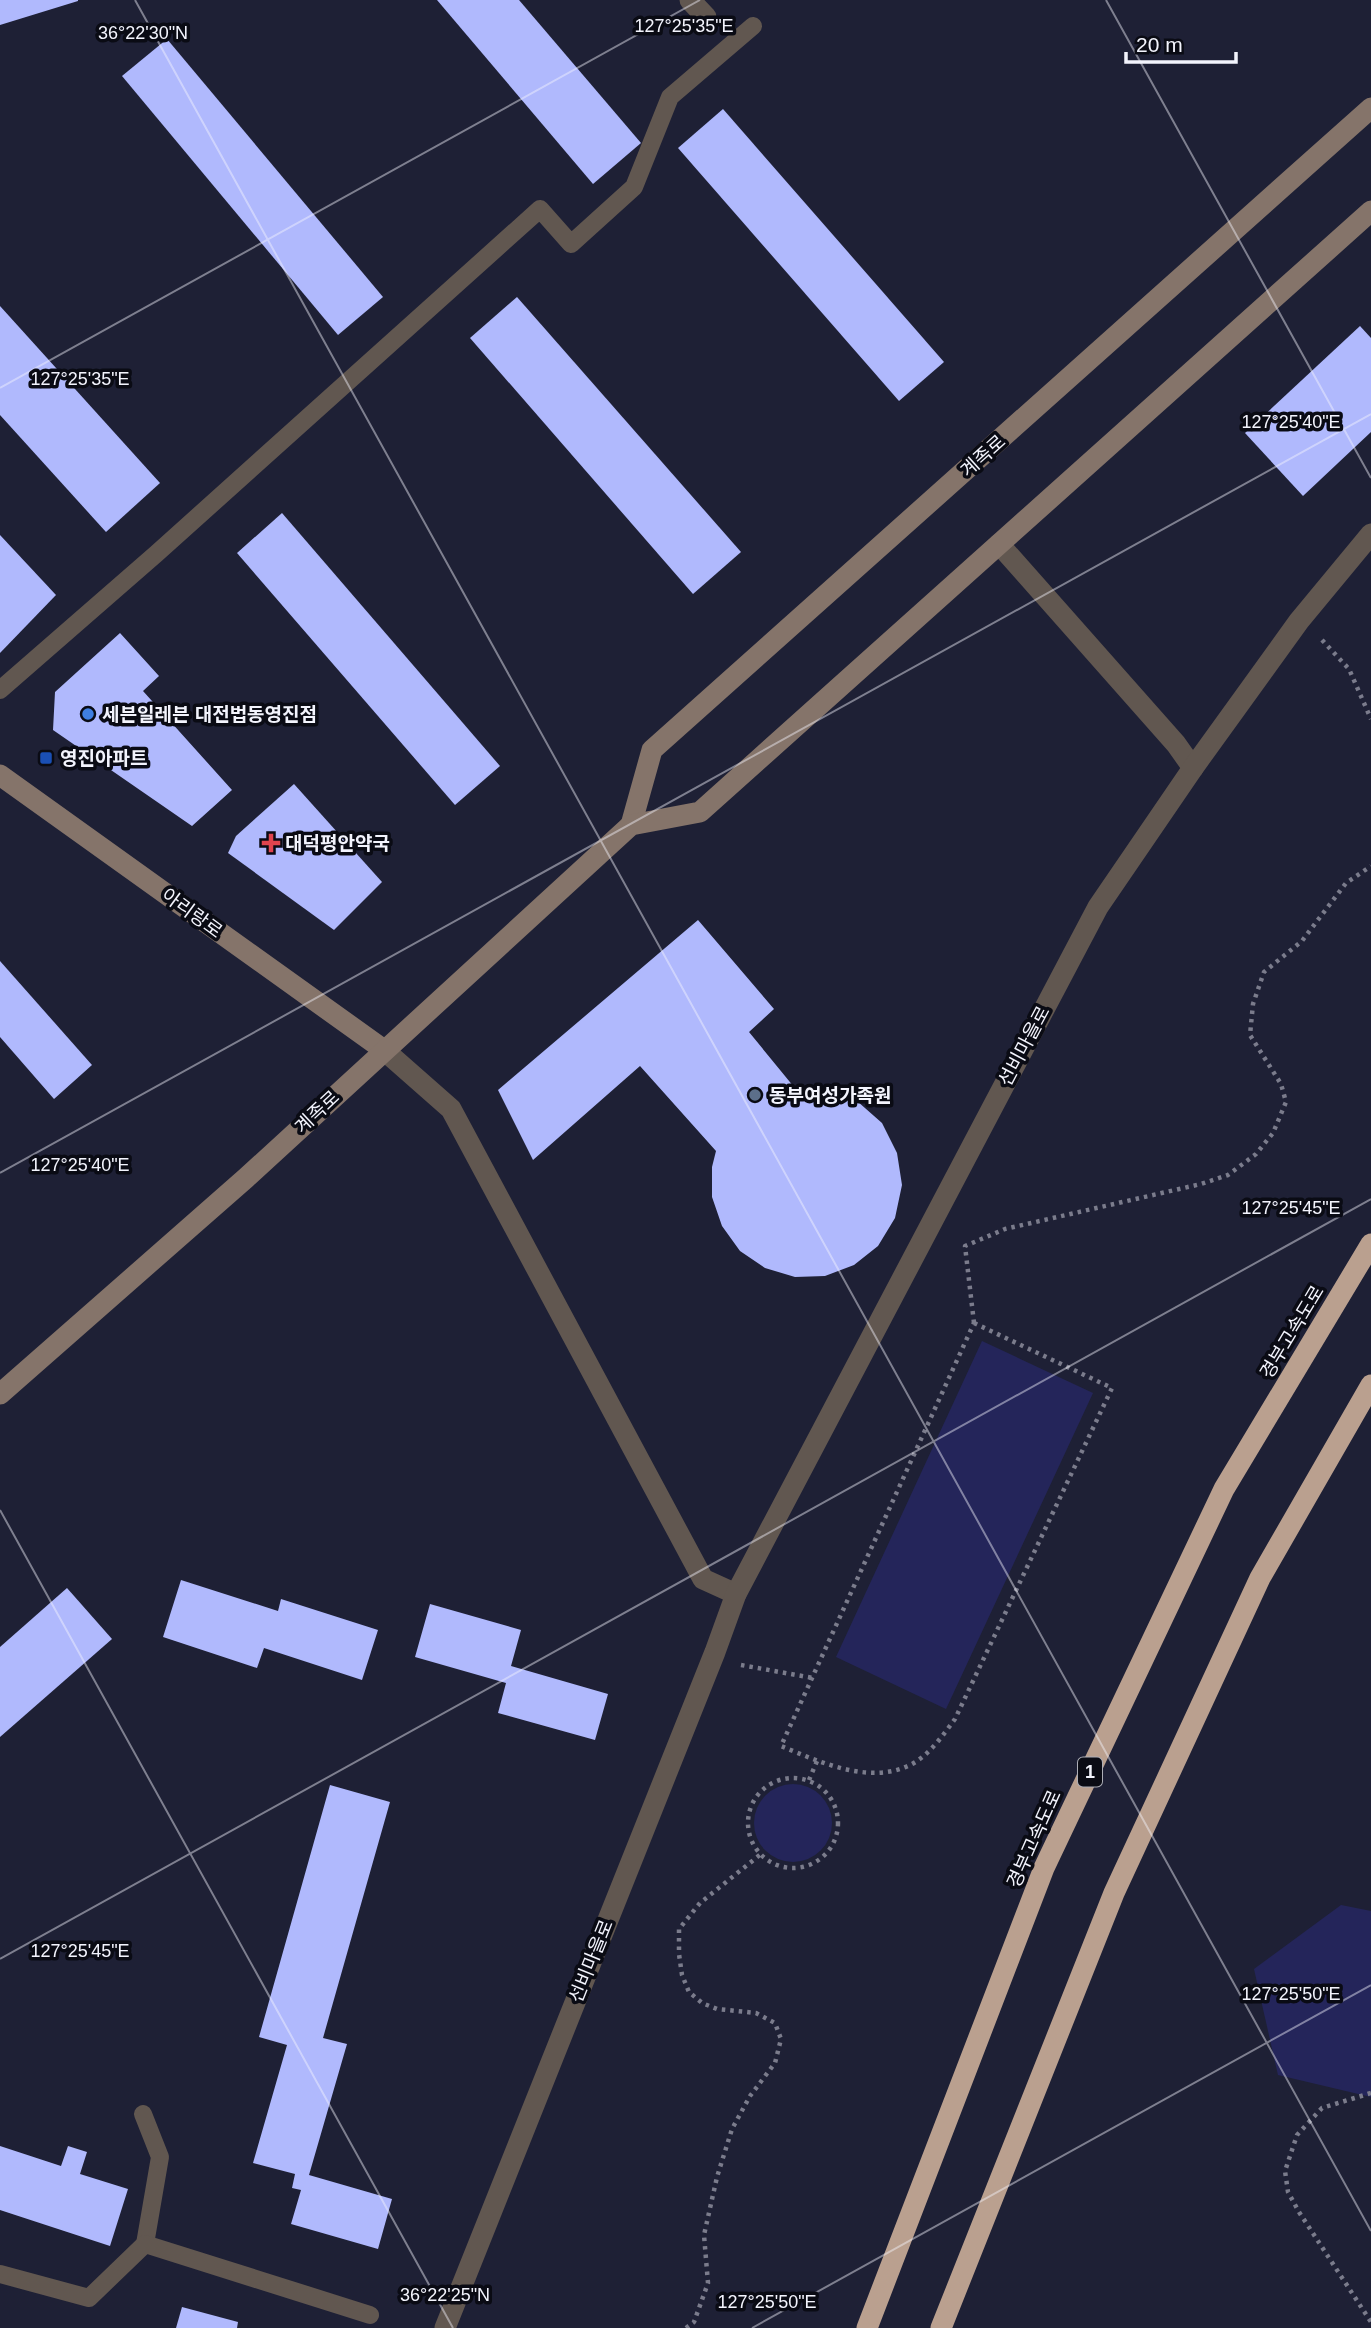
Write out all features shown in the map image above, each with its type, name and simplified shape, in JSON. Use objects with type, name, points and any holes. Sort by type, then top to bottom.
[{"type":"highway","name":"경부고속도로","points":[[867,2328],[1044,1868],[1223,1489],[1371,1244]]},
{"type":"highway","points":[[941,2328],[1114,1893],[1260,1578],[1371,1385]]},
{"type":"main road","name":"계족로","points":[[0,1394],[246,1178],[631,825],[652,750],[1371,108]]},
{"type":"main road","points":[[631,825],[700,812],[1371,212]]},
{"type":"main road","name":"아리랑로","points":[[0,775],[384,1050]]},
{"type":"street","points":[[690,0],[706,18]]},
{"type":"street","name":"선비마을로","points":[[445,2328],[736,1594],[1098,907],[1193,768],[1300,621],[1371,534]]},
{"type":"street","points":[[999,544],[1176,744],[1193,768]]},
{"type":"street","points":[[384,1050],[451,1109],[703,1579],[736,1594]]},
{"type":"lane","points":[[0,690],[146,563],[540,209],[571,244],[634,187],[670,97],[753,26]]},
{"type":"lane","points":[[0,2274],[89,2298],[145,2244],[160,2157],[143,2114]]},
{"type":"lane","points":[[145,2244],[370,2315]]},
{"type":"path","points":[[1317,634],[1349,669],[1371,719]]},
{"type":"path","points":[[974,1323],[1112,1388],[955,1719],[934,1746],[911,1765],[889,1771],[863,1773],[817,1761],[781,1746],[974,1323],[965,1246],[1004,1229],[1201,1184],[1228,1175],[1256,1154],[1273,1133],[1286,1102],[1281,1084],[1250,1035],[1253,1004],[1264,972],[1302,941],[1346,883],[1371,866]]},
{"type":"path","points":[[739,1665],[813,1678]]},
{"type":"path","points":[[810,1780],[817,1761]]},
{"type":"path","points":[[793,1777],[810,1780],[824,1790],[834,1803],[838,1819],[836,1836],[829,1851],[816,1862],[801,1868],[784,1868],[768,1861],[761,1854],[748,1835],[748,1818],[752,1802],[762,1789],[777,1780],[793,1777]]},
{"type":"path","points":[[686,2328],[694,2322],[708,2283],[704,2235],[717,2177],[732,2129],[750,2096],[775,2063],[781,2039],[775,2023],[756,2013],[717,2009],[702,2003],[689,1992],[678,1954],[679,1929],[700,1903],[761,1854]]},
{"type":"path","points":[[1371,2093],[1322,2108],[1297,2135],[1284,2171],[1288,2192],[1299,2213],[1371,2322]]},
{"type":"shaded area","points":[[982,1341],[1093,1393],[946,1709],[836,1657]]},
{"type":"shaded area","points":[[785,1784],[801,1784],[815,1790],[826,1801],[832,1815],[832,1831],[826,1845],[815,1856],[801,1862],[785,1862],[771,1856],[760,1845],[754,1831],[754,1815],[760,1801],[771,1790]]},
{"type":"shaded area","points":[[1341,1905],[1371,1911],[1371,2097],[1278,2075],[1254,1969]]},
{"type":"building","points":[[0,0],[78,0],[78,1],[0,25]]},
{"type":"building","points":[[437,0],[519,0],[641,143],[593,184]]},
{"type":"building","points":[[167,39],[383,297],[338,335],[122,76]]},
{"type":"building","points":[[723,109],[944,362],[899,401],[678,148]]},
{"type":"building","points":[[517,297],[741,552],[693,594],[470,338]]},
{"type":"building","points":[[0,306],[160,483],[106,532],[0,415]]},
{"type":"building","points":[[1360,326],[1371,338],[1371,432],[1303,496],[1245,433]]},
{"type":"building","points":[[282,513],[500,766],[455,805],[237,553]]},
{"type":"building","points":[[0,535],[56,595],[0,653]]},
{"type":"building","points":[[120,633],[159,676],[143,691],[232,790],[192,826],[53,730],[55,692]]},
{"type":"building","points":[[294,784],[382,882],[334,930],[228,853],[236,836]]},
{"type":"building","name":"동부여성가족원","points":[[698,920],[774,1009],[749,1032],[794,1087],[827,1088],[857,1101],[882,1123],[897,1153],[902,1185],[895,1218],[878,1246],[854,1265],[825,1276],[795,1277],[765,1268],[740,1251],[722,1226],[712,1197],[712,1167],[716,1151],[640,1066],[533,1160],[498,1090]]},
{"type":"building","points":[[0,961],[92,1065],[54,1099],[0,1037]]},
{"type":"building","points":[[181,1580],[278,1611],[281,1599],[378,1630],[362,1680],[264,1648],[257,1668],[163,1637]]},
{"type":"building","points":[[67,1588],[112,1639],[0,1737],[0,1647]]},
{"type":"building","points":[[430,1604],[521,1630],[511,1666],[608,1694],[595,1740],[498,1713],[506,1683],[415,1657]]},
{"type":"building","points":[[330,1785],[390,1802],[323,2038],[347,2044],[309,2175],[392,2199],[378,2249],[291,2224],[301,2190],[292,2188],[295,2174],[253,2163],[287,2045],[259,2037]]},
{"type":"building","points":[[0,2146],[61,2166],[68,2146],[87,2152],[80,2174],[128,2189],[110,2246],[0,2210]]},
{"type":"building","points":[[182,2307],[238,2322],[237,2328],[176,2328]]},
{"type":"place","name":"세븐일레븐 대전법동영진점","points":[[88,714]]},
{"type":"place","name":"영진아파트","points":[[46,758]]},
{"type":"place","name":"대덕평안약국","points":[[271,843]]},
{"type":"place","name":"동부여성가족원","points":[[755,1095]]}]
